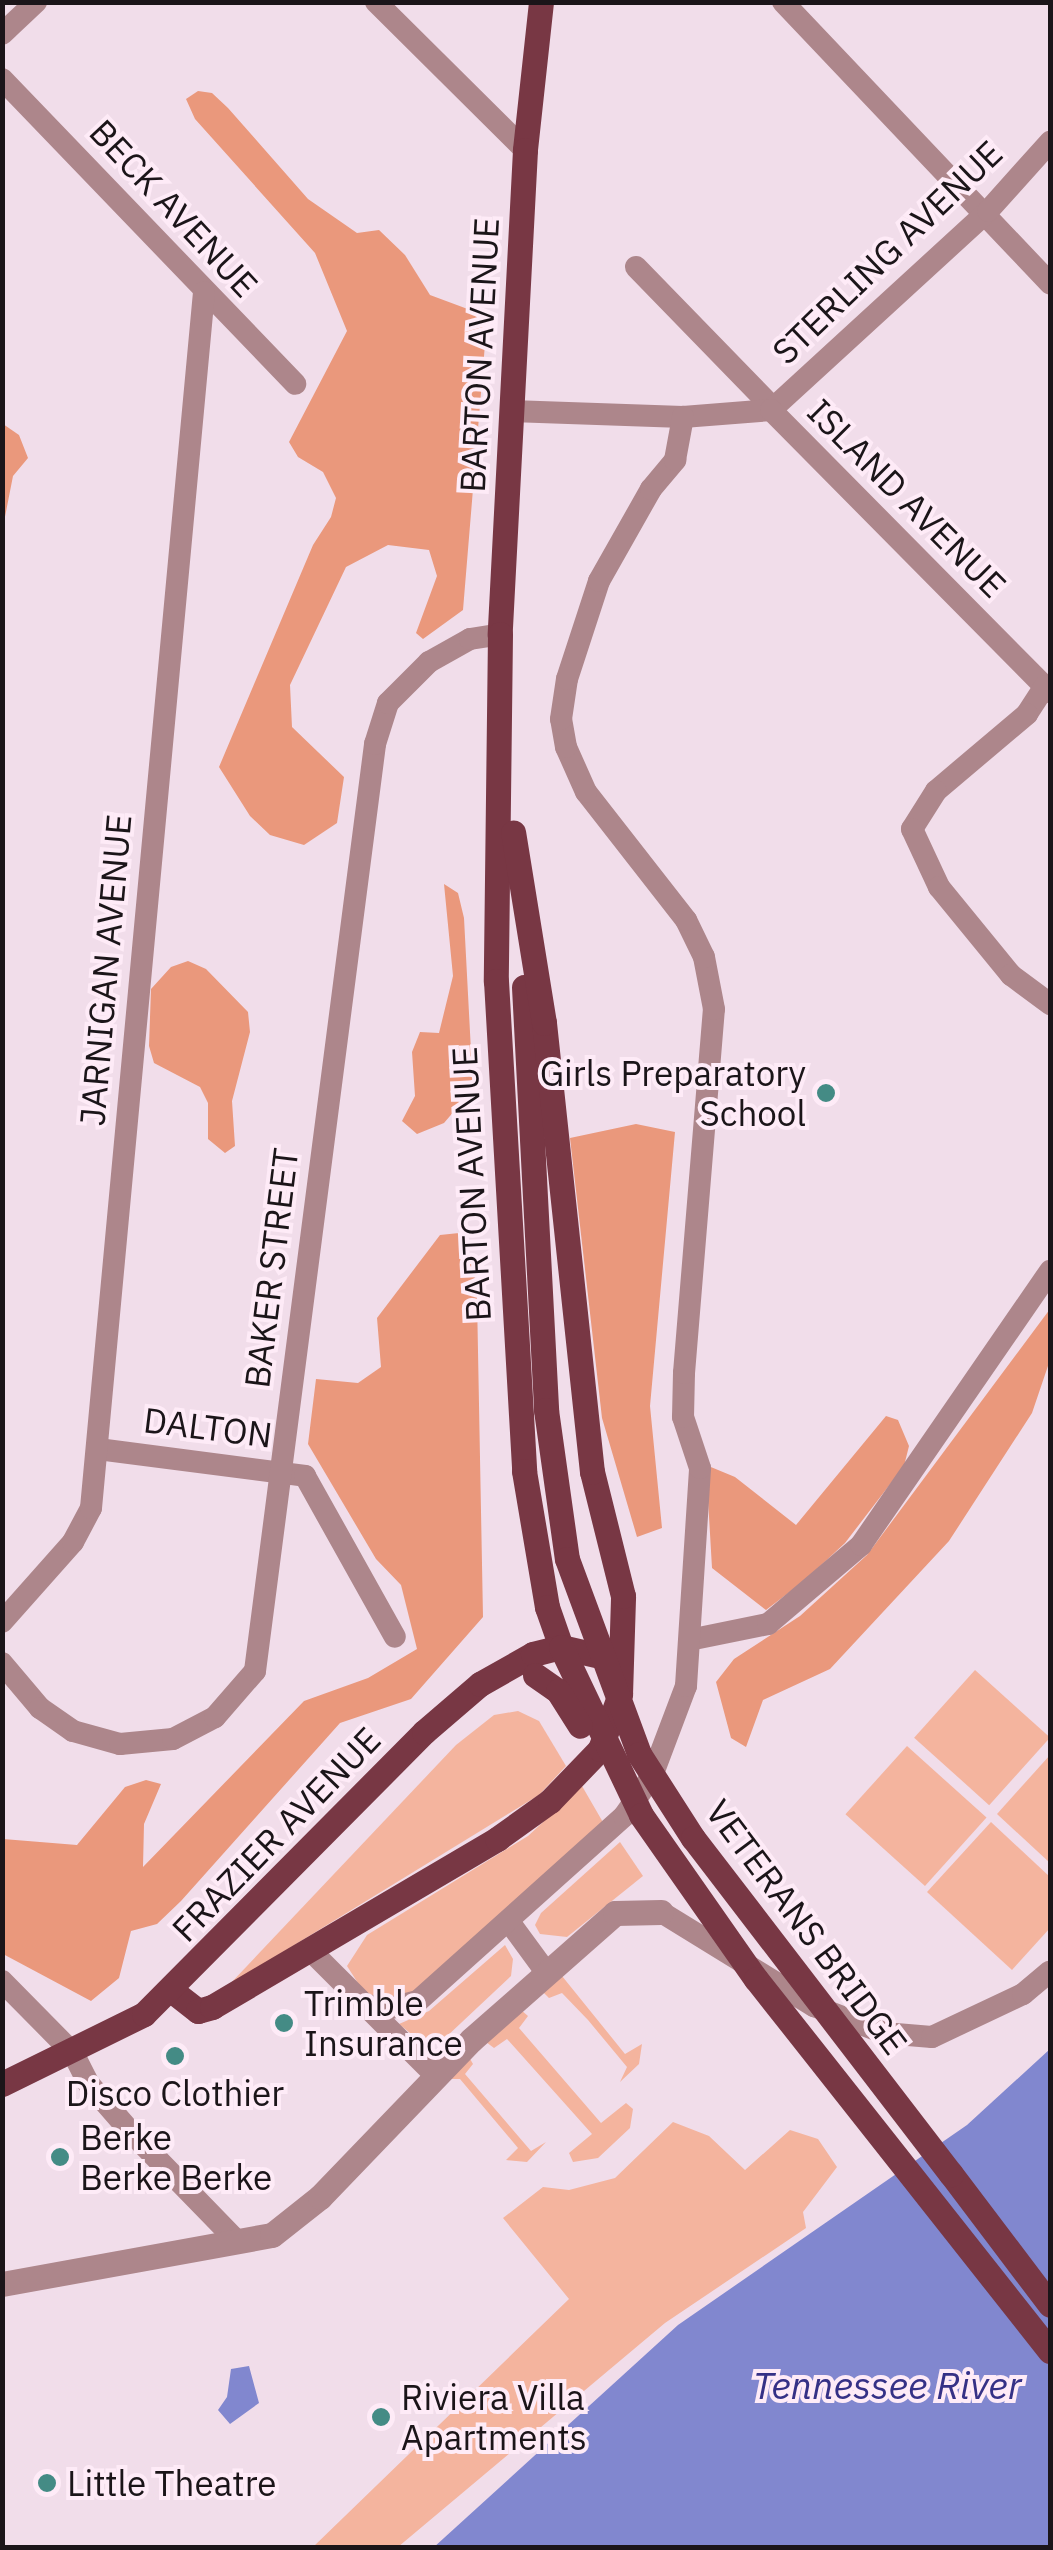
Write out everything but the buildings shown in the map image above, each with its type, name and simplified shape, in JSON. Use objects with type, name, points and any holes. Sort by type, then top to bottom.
[{"type":"main road","name":"BARTON AVENUE","points":[[541,2],[525,150],[500,634],[496,981],[526,1498],[561,1647]]},
{"type":"main road","name":"BARTON AVENUE","points":[[500,713],[513,832],[546,1410],[568,1559]]},
{"type":"main road","points":[[171,1990],[198,2010],[212,2007],[312,1952],[550,1800],[600,1749],[620,1694],[623,1596],[592,1472],[544,1023],[513,832]]},
{"type":"main road","name":"VETERANS BRIDGE","points":[[568,1559],[599,1656],[639,1754],[693,1838],[1050,2305]]},
{"type":"main road","points":[[561,1647],[599,1656]]},
{"type":"main road","name":"FRAZIER AVENUE","points":[[2,2084],[131,2023],[171,1990],[458,1701],[504,1669],[561,1647]]},
{"type":"main road","name":"VETERANS BRIDGE","points":[[561,1647],[641,1815],[756,1979],[1050,2351]]},
{"type":"main road","points":[[458,1701],[504,1679],[534,1675],[558,1690],[656,1857],[756,1979]]},
{"type":"street","points":[[2,34],[36,2]]},
{"type":"street","points":[[376,2],[525,150]]},
{"type":"street","points":[[786,4],[988,212],[1050,283]]},
{"type":"street","name":"BECK AVENUE","points":[[2,79],[296,384]]},
{"type":"street","name":"STERLING AVENUE","points":[[772,409],[988,212],[1050,142]]},
{"type":"street","name":"ISLAND AVENUE","points":[[636,267],[1048,689]]},
{"type":"street","name":"JARNIGAN AVENUE","points":[[2,1622],[86,1523],[98,1448],[204,292]]},
{"type":"street","name":"ISLAND AVENUE","points":[[511,411],[684,417],[772,409]]},
{"type":"street","points":[[364,2005],[391,2008],[418,2002],[510,1924],[624,1816],[652,1776],[673,1731],[694,1638],[700,1468],[683,1416],[714,1009],[704,956],[686,920],[586,792],[566,748],[562,719],[567,679],[599,581],[651,488],[675,460],[684,417]]},
{"type":"street","name":"BAKER STREET","points":[[2,1663],[40,1708],[73,1731],[120,1744],[174,1740],[215,1717],[255,1671],[376,744],[388,702],[429,662],[470,639],[500,634]]},
{"type":"street","points":[[1048,689],[1027,714],[936,791],[912,830],[940,886],[1010,975],[1050,1004]]},
{"type":"street","points":[[694,1638],[768,1624],[860,1544],[1050,1271]]},
{"type":"street","name":"DALTON","points":[[98,1448],[304,1476],[395,1637]]},
{"type":"street","points":[[2,2284],[272,2235],[296,2220],[434,2074],[615,1913],[661,1912],[814,2006],[884,2033],[932,2037],[1023,1994],[1050,1971]]},
{"type":"street","points":[[510,1924],[546,1972]]},
{"type":"street","points":[[312,1952],[434,2074]]},
{"type":"street","points":[[2,1981],[73,2053],[89,2084],[129,2130],[238,2242]]},
{"type":"shaded area","points":[[198,91],[212,93],[228,108],[308,199],[357,233],[379,230],[405,255],[430,295],[473,311],[486,332],[463,610],[423,639],[416,633],[437,576],[429,550],[388,545],[346,567],[290,685],[292,727],[344,777],[337,823],[304,845],[270,835],[250,816],[219,767],[313,545],[331,517],[336,498],[323,472],[298,457],[289,442],[347,331],[315,253],[195,119],[186,99]]},
{"type":"shaded area","points":[[3,424],[19,435],[28,458],[13,476],[3,527]]},
{"type":"shaded area","points":[[444,884],[458,893],[464,918],[473,1089],[444,1123],[417,1134],[402,1121],[415,1096],[412,1052],[420,1032],[439,1033],[453,976]]},
{"type":"shaded area","points":[[188,961],[206,969],[248,1012],[250,1032],[232,1101],[235,1146],[225,1153],[208,1139],[208,1103],[200,1087],[154,1063],[149,1046],[151,989],[171,967]]},
{"type":"shaded area","points":[[636,1124],[675,1132],[650,1406],[662,1528],[637,1537],[602,1418],[570,1138]]},
{"type":"shaded area","points":[[459,1233],[473,1263],[477,1298],[483,1617],[411,1699],[340,1723],[181,1901],[157,1924],[131,1931],[119,1978],[91,2001],[3,1954],[3,1839],[77,1845],[125,1787],[146,1780],[161,1784],[144,1824],[143,1867],[304,1701],[368,1678],[417,1649],[401,1585],[376,1559],[308,1444],[316,1379],[358,1383],[381,1367],[377,1318],[440,1235]]},
{"type":"shaded area","points":[[1050,1309],[1050,1360],[1032,1413],[949,1541],[830,1669],[763,1700],[746,1747],[731,1738],[716,1682],[734,1659],[800,1616],[867,1555]]},
{"type":"shaded area","points":[[886,1416],[898,1420],[909,1446],[904,1466],[845,1543],[804,1581],[766,1610],[712,1568],[706,1465],[735,1477],[796,1525]]},
{"type":"shaded area","points":[[975,1670],[1050,1738],[989,1805],[914,1738]]},
{"type":"shaded area","points":[[518,1711],[539,1721],[566,1766],[539,1795],[229,1985],[456,1745],[494,1715]]},
{"type":"shaded area","points":[[907,1746],[987,1818],[925,1886],[845,1814]]},
{"type":"shaded area","points":[[1050,1755],[1050,1863],[997,1814]]},
{"type":"shaded area","points":[[582,1786],[604,1824],[410,1995],[394,2001],[365,1994],[347,1966],[367,1935],[528,1836]]},
{"type":"shaded area","points":[[991,1822],[1050,1877],[1050,1928],[1012,1970],[927,1892]]},
{"type":"shaded area","points":[[620,1842],[643,1876],[567,1937],[540,1934],[535,1925],[541,1913]]},
{"type":"shaded area","points":[[505,1945],[513,1959],[511,1976],[445,2038],[421,2042],[399,2024],[429,2011]]},
{"type":"shaded area","points":[[562,1976],[625,2054],[642,2044],[639,2064],[620,2082],[627,2067],[588,2020],[562,1993],[549,1998],[543,1992]]},
{"type":"shaded area","points":[[521,2010],[528,2016],[519,2028],[601,2123],[626,2103],[633,2109],[630,2128],[598,2158],[573,2162],[569,2153],[592,2134],[507,2039],[494,2048],[486,2042]]},
{"type":"shaded area","points":[[469,2057],[473,2064],[465,2074],[531,2151],[546,2142],[527,2162],[506,2160],[518,2148],[460,2079],[447,2079]]},
{"type":"shaded area","points":[[673,2122],[709,2136],[745,2170],[790,2130],[818,2139],[837,2167],[803,2212],[806,2228],[665,2323],[398,2547],[313,2547],[569,2299],[503,2218],[543,2187],[569,2190],[615,2178]]},
{"type":"water","name":"Tennessee River","points":[[1050,2049],[1050,2547],[433,2548],[678,2325],[967,2125]]},
{"type":"water","points":[[249,2366],[259,2403],[230,2424],[218,2410],[227,2397],[231,2369]]},
{"type":"place","name":"Girls Preparatory School","points":[[826,1093]]},
{"type":"place","name":"Trimble Insurance","points":[[284,2023]]},
{"type":"place","name":"Disco Clothier","points":[[175,2056]]},
{"type":"place","name":"Berke Berke Berke","points":[[60,2157]]},
{"type":"place","name":"Riviera Villa Apartments","points":[[381,2417]]},
{"type":"place","name":"Little Theatre","points":[[47,2483]]}]
